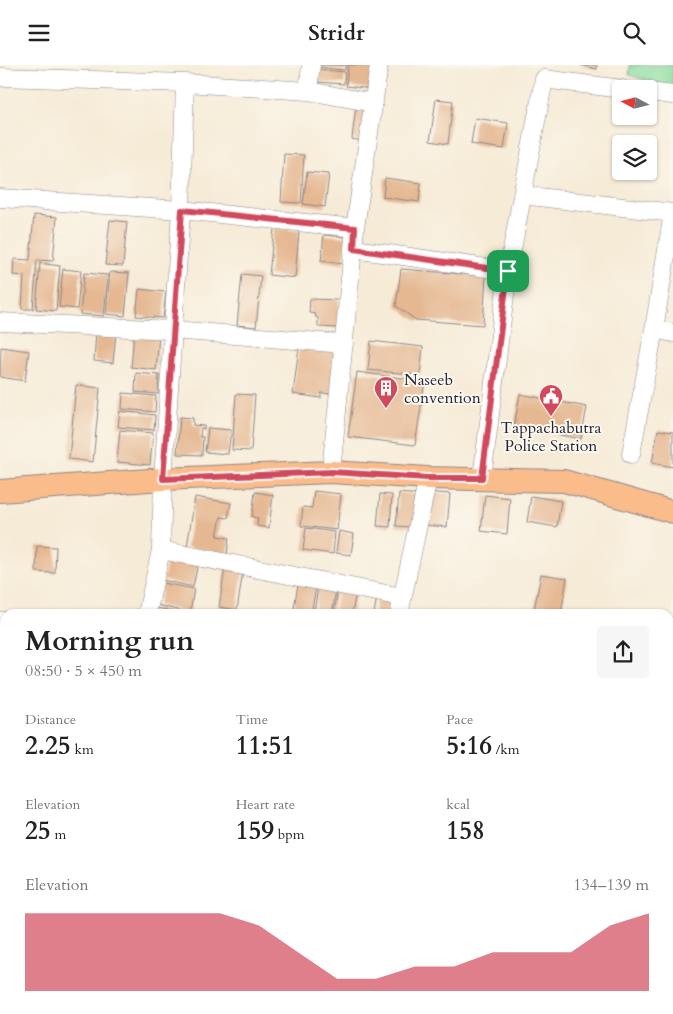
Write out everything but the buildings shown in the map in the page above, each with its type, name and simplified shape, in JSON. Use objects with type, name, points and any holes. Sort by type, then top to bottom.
[{"type":"main road","points":[[0,491],[163,479],[332,472],[428,478],[564,481],[673,512]]},
{"type":"street","points":[[308,91],[311,65]]},
{"type":"street","points":[[332,472],[355,228],[379,65]]},
{"type":"street","points":[[482,478],[508,271],[545,72],[612,87]]},
{"type":"street","points":[[0,77],[185,83],[308,91],[374,103]]},
{"type":"street","points":[[148,609],[161,550],[163,479],[182,210],[185,83]]},
{"type":"street","points":[[658,93],[673,95]]},
{"type":"street","points":[[522,195],[673,213],[632,454]]},
{"type":"street","points":[[0,198],[182,210],[355,228]]},
{"type":"street","points":[[354,249],[508,271]]},
{"type":"street","points":[[0,322],[173,330],[344,344]]},
{"type":"street","points":[[654,329],[673,333]]},
{"type":"street","points":[[161,550],[401,605],[428,478]]},
{"type":"green space","points":[[630,65],[673,65],[673,88],[658,84],[658,80],[646,80],[629,75]]},
{"type":"place","name":"Naseeb convention","points":[[386,409]]},
{"type":"place","name":"Tappachabutra Police Station","points":[[551,417]]},
{"type":"route","points":[[182,210],[355,228],[354,249],[508,271],[482,478],[428,478],[332,472],[163,479],[182,210]]}]
